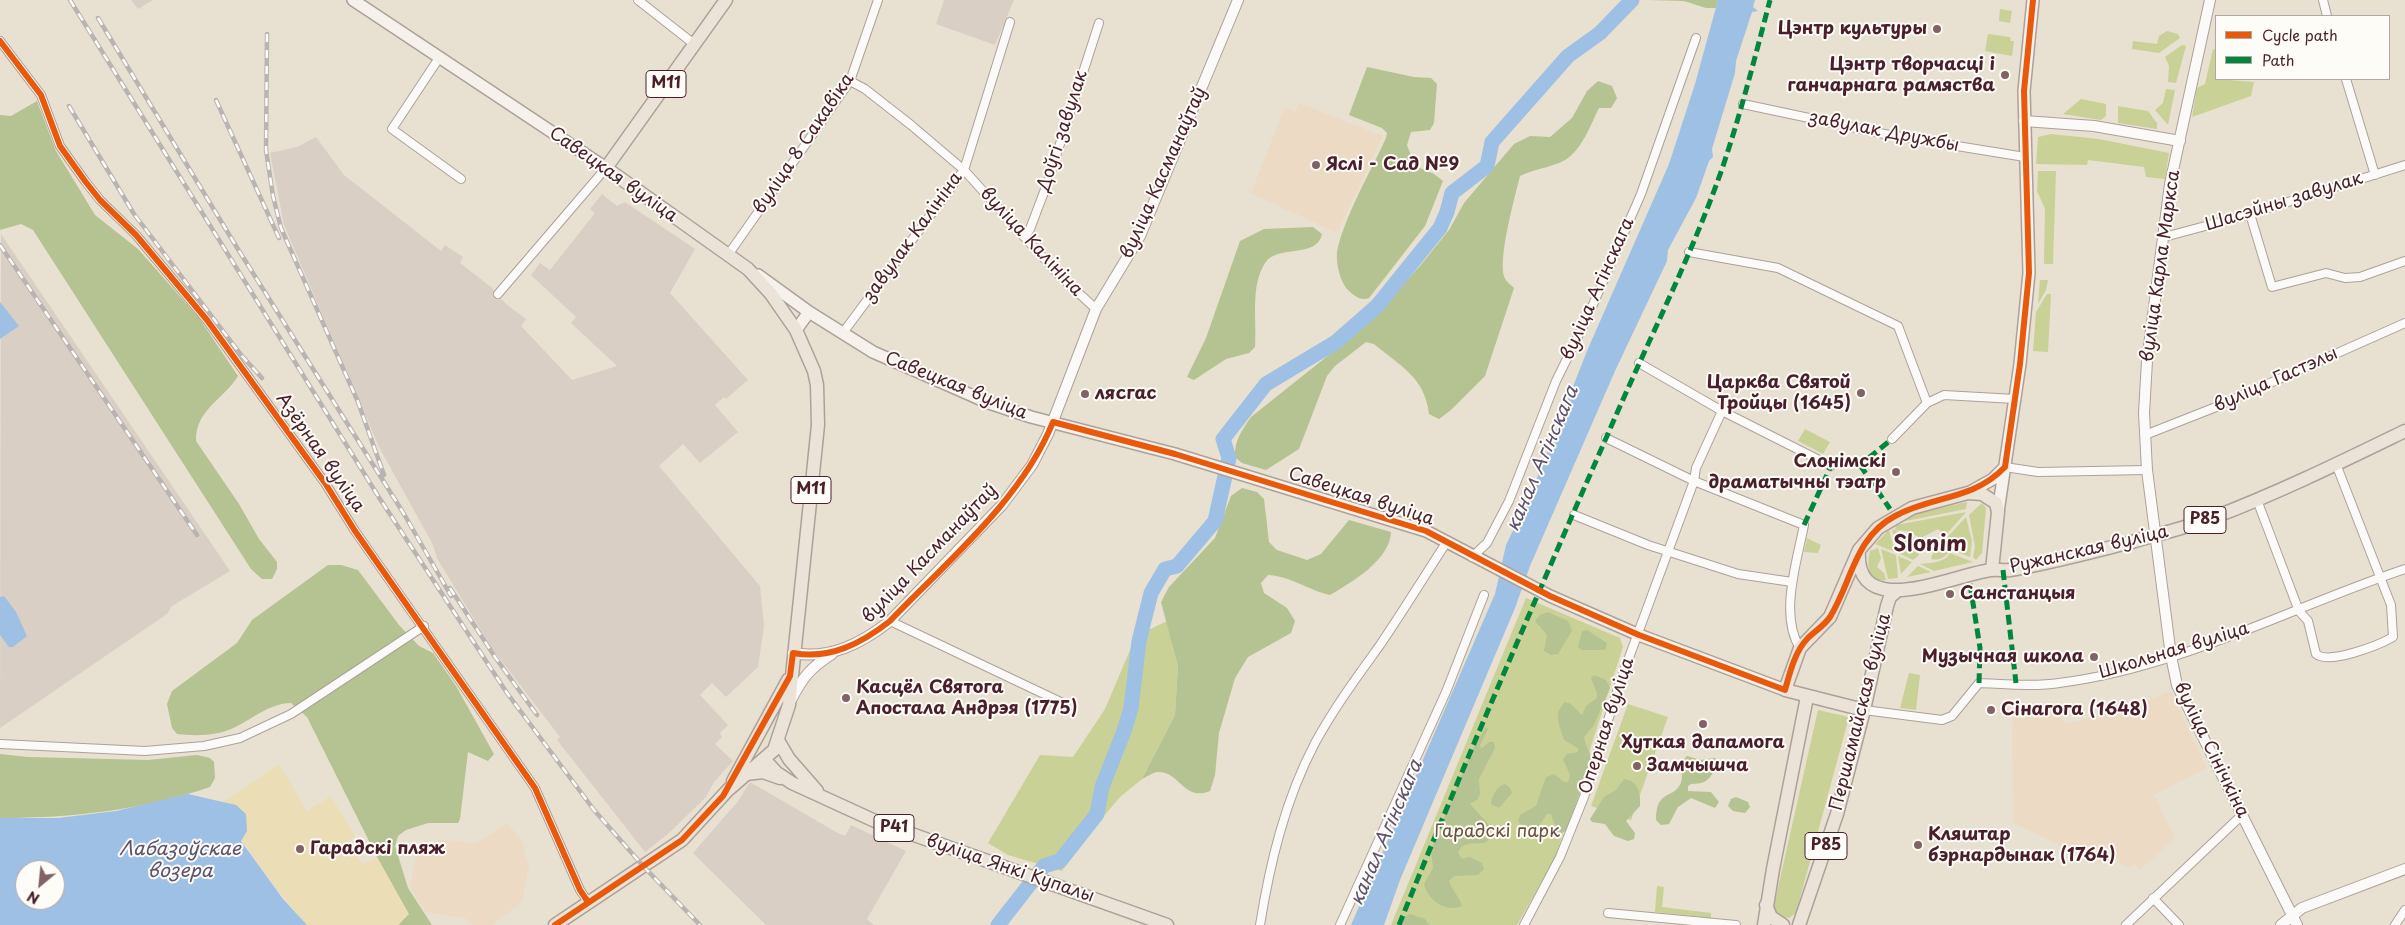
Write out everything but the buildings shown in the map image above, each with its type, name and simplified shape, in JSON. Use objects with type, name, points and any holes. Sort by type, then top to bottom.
[{"type":"main road","name":"Савецкая вуліца","points":[[353,0],[606,168],[809,312],[873,352],[944,384],[1014,412],[1175,454],[1417,528],[1550,596],[1639,634],[1785,690],[1864,710]]},
{"type":"main road","name":"М11","points":[[606,168],[726,0]]},
{"type":"main road","points":[[1992,570],[1998,512],[2015,399],[2029,274],[2024,121],[2026,61],[2033,0]]},
{"type":"main road","name":"М11","points":[[555,925],[682,840],[728,790],[765,760],[778,742],[789,705],[790,676],[818,409],[817,385],[814,371],[796,330],[771,294],[748,269]]},
{"type":"main road","points":[[796,330],[809,312]]},
{"type":"main road","name":"Ружанская вуліца","points":[[1992,570],[2010,570],[2074,557],[2210,519],[2257,500],[2405,431]]},
{"type":"main road","points":[[1785,690],[1800,648],[1830,617],[1859,550],[1878,528],[1893,517],[1912,508],[1968,493],[1993,479],[2005,467]]},
{"type":"main road","points":[[1968,493],[1982,494],[1992,498],[1996,503],[1998,512]]},
{"type":"main road","name":"Р85","points":[[1859,550],[1858,561],[1866,580],[1878,590],[1898,590],[1992,570]]},
{"type":"main road","name":"Першамайская вуліца","points":[[1798,924],[1837,814],[1864,710],[1887,606],[1890,597],[1898,590]]},
{"type":"main road","name":"М11","points":[[728,790],[790,676]]},
{"type":"main road","name":"Р85","points":[[1766,905],[1808,697]]},
{"type":"main road","points":[[757,734],[766,731],[770,732],[778,742]]},
{"type":"main road","name":"вуліца Янкі Купалы","points":[[778,742],[788,759],[826,800]]},
{"type":"main road","name":"вуліца Янкі Купалы","points":[[750,747],[777,773],[792,783],[875,821],[1167,925]]},
{"type":"main road","name":"Р41","points":[[746,774],[763,772],[792,783]]},
{"type":"main road","points":[[1764,925],[1766,905]]},
{"type":"main road","points":[[1766,905],[1771,917],[1783,925]]},
{"type":"street","points":[[638,0],[694,44]]},
{"type":"street","name":"вуліца 8 Сакавіка","points":[[728,255],[850,81],[878,0]]},
{"type":"street","name":"вуліца Касманаўтаў","points":[[793,653],[812,656],[837,651],[870,637],[890,621],[1002,504],[1032,465],[1053,422],[1096,309],[1140,236],[1238,0]]},
{"type":"street","name":"вуліца Карла Маркса","points":[[2156,535],[2147,470],[2145,435],[2147,361],[2163,235],[2180,141],[2210,0]]},
{"type":"street","points":[[2323,0],[2327,15]]},
{"type":"street","name":"завулак Калініна","points":[[842,334],[964,170],[1010,22]]},
{"type":"street","name":"Доўгі завулак","points":[[1024,237],[1030,229],[1047,184],[1099,23]]},
{"type":"street","name":"вуліца Агінскага","points":[[1477,560],[1509,501],[1556,381],[1588,316],[1644,186],[1696,38]]},
{"type":"street","name":"Азёрная вуліца","points":[[0,41],[41,95],[60,146],[85,181],[100,200],[136,235],[207,320],[325,483],[355,530],[424,626],[535,788],[580,890],[588,902]]},
{"type":"street","points":[[439,58],[392,129],[461,179]]},
{"type":"street","points":[[2346,80],[2375,175]]},
{"type":"street","name":"вуліца Калініна","points":[[850,81],[864,89],[903,119],[964,170],[1058,274],[1096,309]]},
{"type":"street","name":"завулак Дружбы","points":[[1743,104],[1889,135],[2025,156]]},
{"type":"street","points":[[2024,121],[2094,126],[2180,141]]},
{"type":"street","name":"Шасэйны завулак","points":[[2163,235],[2168,236],[2250,214],[2405,165]]},
{"type":"street","points":[[498,294],[606,168]]},
{"type":"street","points":[[2250,214],[2272,287],[2326,273],[2345,278],[2360,277],[2405,261]]},
{"type":"street","points":[[1689,252],[1778,268],[1898,326],[1927,403]]},
{"type":"street","name":"вуліца Гастэлы","points":[[2145,435],[2216,407],[2405,323]]},
{"type":"street","points":[[1639,363],[1722,410],[1831,466]]},
{"type":"street","points":[[1892,439],[1927,403],[1944,395],[2015,399]]},
{"type":"street","name":"Оперная вуліца","points":[[1524,925],[1558,862],[1572,829],[1620,682],[1694,481],[1696,468],[1722,410]]},
{"type":"street","points":[[1606,438],[1694,481],[1804,525],[1792,582],[1790,626],[1800,648]]},
{"type":"street","points":[[2257,500],[2299,611],[2308,621],[2316,654],[2324,658],[2372,648],[2393,636],[2391,605],[2382,577],[2336,464]]},
{"type":"street","points":[[2005,467],[2038,472],[2147,470]]},
{"type":"street","points":[[1574,515],[1601,528],[1738,574],[1792,582]]},
{"type":"street","name":"вуліца Сінічкіна","points":[[2156,535],[2171,656],[2177,685],[2297,925]]},
{"type":"street","points":[[1260,925],[1269,868],[1298,781],[1314,745],[1351,683],[1396,620],[1446,543]]},
{"type":"street","name":"Школьная вуліца","points":[[1988,683],[2057,684],[2140,665],[2299,611],[2405,569]]},
{"type":"street","points":[[1340,925],[1446,692],[1484,595]]},
{"type":"street","points":[[890,621],[1065,704]]},
{"type":"street","points":[[0,744],[145,751],[204,746],[240,738],[291,714],[424,626]]},
{"type":"street","points":[[789,705],[804,676],[812,667],[837,651]]},
{"type":"street","name":"Савецкая вуліца","points":[[1864,710],[1942,720],[1952,716],[1979,683],[1988,683]]},
{"type":"street","points":[[2126,925],[2242,814]]},
{"type":"street","points":[[2281,925],[2302,908],[2405,869]]},
{"type":"street","points":[[2154,898],[2179,925]]},
{"type":"street","points":[[2395,925],[2405,910]]},
{"type":"street","points":[[1608,913],[1736,925]]},
{"type":"shaded area","points":[[131,0],[153,0],[138,9]]},
{"type":"shaded area","points":[[944,0],[1014,0],[995,45],[936,24]]},
{"type":"shaded area","name":"Яслі - Сад №9","points":[[1299,103],[1383,136],[1337,233],[1251,193],[1285,107],[1295,112]]},
{"type":"shaded area","points":[[316,137],[344,175],[441,251],[445,245],[463,257],[460,263],[491,287],[506,304],[526,319],[521,326],[572,380],[617,366],[571,323],[576,317],[531,275],[540,263],[550,270],[595,213],[590,209],[602,194],[617,206],[625,202],[695,249],[670,293],[748,380],[726,399],[724,397],[715,405],[738,432],[700,463],[683,444],[659,466],[760,586],[764,626],[758,667],[726,697],[712,683],[700,695],[728,725],[720,733],[722,737],[715,744],[733,761],[714,782],[706,797],[668,834],[645,852],[557,740],[560,737],[491,647],[438,560],[432,543],[379,447],[284,225],[270,153],[297,147]]},
{"type":"shaded area","points":[[1,234],[230,571],[172,606],[167,614],[0,728]]},
{"type":"shaded area","points":[[2170,691],[2207,768],[2154,795],[2175,838],[2140,870],[2135,864],[2128,868],[2114,860],[2098,864],[2014,823],[2012,732],[2014,713],[2061,713],[2064,724],[2131,708]]},
{"type":"shaded area","points":[[750,782],[845,836],[851,825],[906,851],[867,919],[874,925],[766,925],[693,853],[739,800]]},
{"type":"shaded area","points":[[507,823],[521,839],[529,865],[522,902],[492,925],[473,925],[467,919],[426,912],[410,887],[417,852],[440,839],[476,844]]},
{"type":"green space","points":[[1648,0],[1718,0],[1716,8],[1706,8],[1684,1]]},
{"type":"green space","points":[[2000,9],[2012,11],[2010,23],[1999,21]]},
{"type":"green space","points":[[2167,31],[2178,34],[2180,38],[2159,53],[2132,49],[2133,41],[2157,44],[2159,36]]},
{"type":"green space","points":[[1988,34],[2010,37],[2011,41],[2014,41],[2012,56],[1985,51]]},
{"type":"green space","points":[[2182,45],[2186,46],[2176,83],[2168,82],[2169,66],[2165,57]]},
{"type":"green space","points":[[2213,49],[2215,50],[2215,80],[2254,82],[2251,96],[2192,117],[2197,88],[2205,84]]},
{"type":"green space","points":[[1367,67],[1414,77],[1431,78],[1437,84],[1434,123],[1430,130],[1411,132],[1407,145],[1415,166],[1434,174],[1443,181],[1425,226],[1369,298],[1361,299],[1349,291],[1343,283],[1339,273],[1337,252],[1345,225],[1358,194],[1387,133],[1382,128],[1349,115]]},
{"type":"green space","points":[[1598,81],[1612,86],[1617,98],[1611,108],[1599,108],[1582,142],[1564,161],[1520,176],[1503,256],[1505,278],[1514,288],[1485,376],[1451,410],[1439,419],[1429,414],[1427,401],[1417,381],[1410,373],[1374,344],[1366,342],[1335,366],[1327,376],[1299,449],[1266,470],[1242,463],[1235,457],[1237,441],[1251,417],[1364,327],[1420,266],[1449,230],[1464,203],[1514,144],[1530,136],[1550,137],[1572,118],[1587,91]]},
{"type":"green space","points":[[2166,89],[2175,90],[2168,125],[2155,110],[2163,103]]},
{"type":"green space","points":[[2081,99],[2106,104],[2106,116],[2101,120],[2063,114]]},
{"type":"green space","points":[[37,101],[56,151],[95,215],[138,249],[199,318],[238,376],[205,413],[197,430],[196,441],[239,504],[259,539],[277,562],[277,569],[272,579],[262,579],[251,569],[33,230],[21,224],[0,230],[0,115],[11,116]]},
{"type":"green space","points":[[2118,106],[2148,111],[2157,123],[2157,129],[2118,123]]},
{"type":"green space","points":[[2051,134],[2099,139],[2169,153],[2165,179],[2146,177],[2144,167],[2088,160],[2087,165],[2036,164],[2038,137]]},
{"type":"green space","points":[[2038,171],[2056,171],[2053,264],[2044,264],[2045,209],[2037,191]]},
{"type":"green space","points":[[1313,227],[1322,234],[1319,242],[1305,249],[1271,257],[1260,272],[1255,304],[1255,347],[1249,353],[1226,359],[1194,380],[1187,377],[1206,338],[1240,241],[1264,229]]},
{"type":"green space","points":[[2040,280],[2048,280],[2046,290],[2038,304]]},
{"type":"green space","points":[[2047,294],[2051,294],[2048,352],[2033,351],[2036,312]]},
{"type":"green space","points":[[1805,429],[1830,442],[1823,454],[1798,441]]},
{"type":"green space","points":[[1242,488],[1257,492],[1264,499],[1269,542],[1277,550],[1307,560],[1321,554],[1349,520],[1391,532],[1389,542],[1377,561],[1359,577],[1330,595],[1276,576],[1268,575],[1261,583],[1264,593],[1287,608],[1295,621],[1291,633],[1248,657],[1235,678],[1219,733],[1215,775],[1210,791],[1194,792],[1165,773],[1157,772],[1142,779],[1175,715],[1178,666],[1161,602],[1169,587],[1215,538],[1231,496]]},
{"type":"green space","points":[[1967,502],[1966,509],[1901,522],[1915,514]]},
{"type":"green space","points":[[1982,503],[1986,508],[1982,553],[1976,560],[1973,557],[1975,547],[1969,515]]},
{"type":"green space","points":[[1966,512],[1945,536],[1938,529],[1921,538],[1906,531],[1895,530],[1896,525]]},
{"type":"green space","points":[[1966,517],[1972,541],[1970,557],[1940,545]]},
{"type":"green space","points":[[1892,529],[1919,540],[1917,550],[1919,555],[1913,560],[1898,553]]},
{"type":"green space","points":[[1889,530],[1895,552],[1875,544]]},
{"type":"green space","points":[[1807,538],[1821,545],[1818,553],[1804,552]]},
{"type":"green space","points":[[1878,548],[1881,558],[1877,567],[1884,573],[1886,580],[1875,579],[1869,572],[1868,561],[1870,551]]},
{"type":"green space","points":[[1881,549],[1896,555],[1898,578],[1888,579]]},
{"type":"green space","points":[[1943,549],[1949,552],[1936,560],[1931,559],[1933,553]]},
{"type":"green space","points":[[1950,553],[1973,562],[1934,571],[1920,564],[1941,561]]},
{"type":"green space","points":[[1898,556],[1912,562],[1901,574]]},
{"type":"green space","points":[[328,565],[341,565],[358,570],[399,625],[419,646],[433,653],[456,686],[494,754],[488,761],[468,752],[458,823],[428,823],[406,830],[398,836],[395,846],[408,888],[432,925],[398,925],[408,914],[377,857],[307,717],[291,703],[275,706],[238,726],[218,733],[198,735],[177,734],[172,728],[167,704],[172,691],[237,643],[252,620]]},
{"type":"green space","points":[[1918,566],[1931,572],[1907,577]]},
{"type":"green space","name":"Гарадскі парк","points":[[1526,598],[1620,638],[1623,647],[1555,858],[1517,925],[1391,925]]},
{"type":"green space","points":[[1548,612],[1568,621],[1572,631],[1558,654],[1551,655],[1544,651],[1547,635],[1535,621],[1540,615]]},
{"type":"green space","points":[[1167,621],[1178,666],[1175,715],[1142,779],[1120,797],[1082,842],[1062,871],[1008,855],[988,843],[1040,755],[1073,757],[1105,709],[1136,636]]},
{"type":"green space","points":[[1587,630],[1607,643],[1605,650],[1582,650],[1578,647],[1582,631]]},
{"type":"green space","points":[[1909,673],[1920,675],[1916,710],[1900,708]]},
{"type":"green space","points":[[1594,675],[1606,680],[1610,688],[1594,725],[1584,737],[1591,762],[1566,831],[1558,834],[1551,814],[1547,814],[1539,826],[1525,826],[1518,821],[1520,815],[1536,806],[1546,777],[1554,774],[1564,782],[1568,782],[1570,775],[1563,759],[1567,754],[1578,752],[1578,748],[1564,740],[1558,715],[1561,706],[1565,702],[1571,704],[1582,715],[1586,706],[1597,698],[1591,678]]},
{"type":"green space","points":[[1628,704],[1668,717],[1631,820],[1591,806]]},
{"type":"green space","points":[[1818,710],[1849,717],[1796,913],[1789,918],[1779,916],[1773,910]]},
{"type":"green space","points":[[1486,727],[1488,729],[1480,745],[1481,749],[1489,742],[1494,742],[1495,748],[1479,779],[1480,794],[1478,799],[1470,804],[1491,827],[1490,838],[1485,843],[1465,845],[1458,853],[1462,859],[1470,857],[1482,863],[1484,869],[1478,875],[1454,876],[1449,881],[1462,906],[1449,908],[1433,900],[1424,884],[1433,868],[1431,850],[1471,752]]},
{"type":"green space","points":[[0,754],[28,757],[148,760],[197,755],[210,758],[214,762],[215,778],[210,787],[158,802],[132,807],[80,814],[0,818]]},
{"type":"green space","points":[[1687,756],[1701,760],[1715,758],[1718,761],[1715,770],[1707,781],[1688,786],[1688,791],[1711,792],[1719,802],[1715,808],[1691,798],[1678,807],[1669,824],[1661,825],[1656,820],[1659,804],[1661,799],[1680,785],[1682,781],[1681,768]]},
{"type":"green space","points":[[1624,779],[1633,782],[1638,788],[1640,797],[1640,806],[1626,821],[1635,833],[1634,839],[1628,841],[1614,836],[1605,824],[1592,822],[1590,819],[1604,797],[1616,790]]},
{"type":"green space","points":[[1505,784],[1512,793],[1499,808],[1491,804],[1493,795]]},
{"type":"green space","points":[[1736,797],[1748,802],[1750,807],[1745,813],[1733,811],[1728,806],[1731,799]]},
{"type":"green space","points":[[1657,886],[1664,887],[1662,907],[1711,913],[1711,918],[1655,912]]},
{"type":"green space","points":[[1410,914],[1425,919],[1429,925],[1402,925],[1404,917]]},
{"type":"sand","name":"Гарадскі пляж","points":[[279,764],[307,811],[331,796],[355,836],[348,841],[362,865],[377,857],[409,914],[398,925],[307,925],[271,882],[240,836],[221,803]]},
{"type":"water","points":[[1718,0],[1755,0],[1753,7],[1758,11],[1752,12],[1736,61],[1735,73],[1712,149],[1713,157],[1709,161],[1696,198],[1668,250],[1667,261],[1615,371],[1530,566],[1515,608],[1400,880],[1384,925],[1351,925],[1495,594],[1506,545],[1531,493],[1587,351],[1669,164],[1695,84]]},
{"type":"water","points":[[0,302],[19,326],[0,339]]},
{"type":"water","points":[[4,596],[16,612],[27,636],[13,647],[9,647],[0,635],[0,597]]},
{"type":"water","name":"Лабазоўскае возера","points":[[188,794],[236,805],[246,814],[247,831],[241,841],[283,899],[307,925],[0,925],[0,818],[58,818],[116,811]]},
{"type":"waterway","points":[[998,925],[1044,866],[1060,861],[1097,814],[1102,787],[1131,708],[1139,641],[1151,593],[1165,569],[1177,566],[1215,521],[1229,458],[1223,439],[1266,384],[1336,342],[1377,306],[1440,228],[1452,193],[1487,166],[1492,142],[1568,56],[1600,33],[1632,0]]},
{"type":"railway","points":[[70,0],[380,499],[507,693],[594,810],[644,867],[700,925]]},
{"type":"railway","points":[[98,18],[236,246],[404,514],[451,596]]},
{"type":"railway","points":[[267,34],[266,150],[273,196],[281,228],[358,402],[384,475]]},
{"type":"railway","points":[[216,100],[279,238]]},
{"type":"railway","points":[[69,106],[134,214],[242,356],[262,378]]},
{"type":"railway","points":[[0,245],[197,535]]},
{"type":"railway","points":[[450,588],[495,657],[537,715]]},
{"type":"marked path","points":[[1399,925],[1501,680],[1696,237],[1722,169],[1748,85],[1770,0]]},
{"type":"marked path","points":[[1804,525],[1831,466],[1860,465],[1892,439]]},
{"type":"marked path","points":[[1860,465],[1890,509]]},
{"type":"marked path","points":[[2003,570],[2016,683]]},
{"type":"marked path","points":[[1970,584],[1980,648],[1979,683]]},
{"type":"cycle path","points":[[555,925],[682,840],[723,796],[790,676],[793,653],[807,655],[833,652],[857,643],[890,621],[1003,503],[1039,450],[1053,422],[1175,454],[1426,531],[1550,596],[1639,635],[1785,690],[1794,662],[1803,643],[1830,617],[1856,561],[1871,536],[1895,516],[1924,504],[1966,492],[1992,478],[2005,467],[2020,364],[2029,273],[2024,91],[2033,0]]},
{"type":"cycle path","points":[[0,41],[41,95],[60,146],[85,181],[100,200],[136,235],[207,320],[325,483],[355,531],[535,788],[580,890],[588,902]]},
{"type":"place","name":"Цэнтр культуры","points":[[1937,29]]},
{"type":"place","name":"Цэнтр творчасці і ганчарнага рамяства","points":[[2005,75]]},
{"type":"place","name":"Яслі - Сад №9","points":[[1316,165]]},
{"type":"place","name":"Царква Святой Тройцы (1645)","points":[[1861,393]]},
{"type":"place","name":"лясгас","points":[[1085,394]]},
{"type":"place","name":"Слонімскі драматычны тэатр","points":[[1896,472]]},
{"type":"place","name":"Санстанцыя","points":[[1950,594]]},
{"type":"place","name":"Музычная школа","points":[[2094,657]]},
{"type":"place","name":"Касцёл Святога Апостала Андрэя (1775)","points":[[846,698]]},
{"type":"place","name":"Сінагога (1648)","points":[[1991,710]]},
{"type":"place","name":"Хуткая дапамога","points":[[1703,724]]},
{"type":"place","name":"Замчышча","points":[[1637,766]]},
{"type":"place","name":"Кляштар бэрнардынак (1764)","points":[[1918,845]]},
{"type":"place","name":"Гарадскі пляж","points":[[300,849]]},
{"type":"district","name":"Slonim","points":[[1930,545]]},
{"type":"water label","name":"канал Агінскага","points":[[1543,459]]},
{"type":"water label","name":"канал Агінскага","points":[[1387,833]]}]
